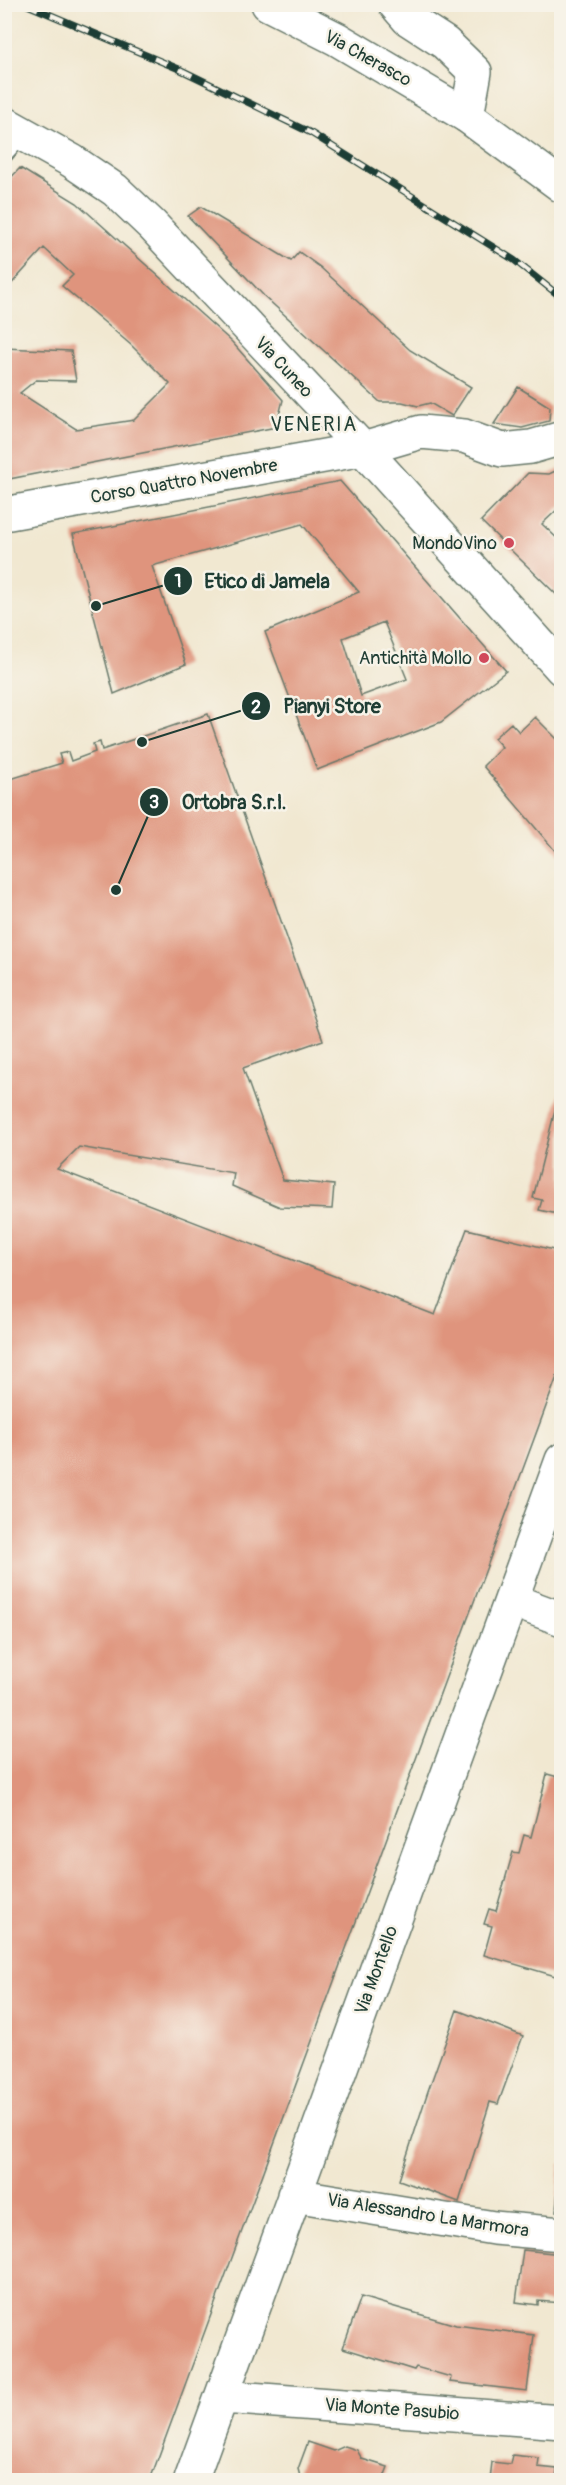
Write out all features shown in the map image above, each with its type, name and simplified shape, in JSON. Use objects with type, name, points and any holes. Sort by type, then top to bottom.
[{"type":"street","name":"Via Cherasco","points":[[267,4],[337,39],[467,116],[561,186]]},
{"type":"street","points":[[395,4],[408,19],[445,43],[475,72],[467,116]]},
{"type":"street","name":"Via Cuneo","points":[[10,137],[72,161],[115,190],[152,225],[363,449],[561,669]]},
{"type":"street","name":"Corso Quattro Novembre","points":[[4,514],[363,449],[421,432],[464,436],[502,450],[531,447],[561,438]]},
{"type":"street","name":"Via Montello","points":[[191,2481],[561,1460]]},
{"type":"street","points":[[511,1600],[561,1619]]},
{"type":"street","name":"Via Alessandro La Marmora","points":[[294,2195],[494,2228],[561,2234]]},
{"type":"street","name":"Via Monte Pasubio","points":[[222,2397],[561,2422]]},
{"type":"building","points":[[20,168],[77,203],[232,342],[283,400],[276,427],[4,480],[4,348],[71,351],[76,381],[36,380],[20,393],[76,429],[134,420],[170,384],[131,345],[62,286],[73,275],[44,248],[4,292],[4,185]]},
{"type":"building","points":[[201,207],[291,261],[299,252],[320,267],[410,350],[471,387],[452,416],[430,403],[418,406],[402,402],[380,402],[264,296],[188,216]]},
{"type":"building","points":[[518,387],[550,407],[549,421],[522,428],[494,424]]},
{"type":"building","points":[[562,468],[562,505],[542,524],[562,543],[562,600],[481,521],[528,473],[549,474]]},
{"type":"building","points":[[340,481],[506,671],[441,722],[317,770],[265,632],[359,592],[302,524],[152,566],[186,664],[114,694],[73,534]],"holes":[[[384,622],[407,679],[361,696],[343,638]]]},
{"type":"building","points":[[208,714],[323,1040],[243,1068],[283,1180],[334,1185],[332,1209],[280,1207],[232,1186],[234,1173],[79,1147],[57,1169],[435,1315],[467,1229],[562,1252],[562,1363],[150,2480],[4,2480],[4,781],[62,763],[59,754],[68,752],[71,761],[95,752],[93,744],[100,742],[102,750]]},
{"type":"building","points":[[535,717],[562,744],[562,859],[483,766],[502,747],[494,738],[511,723],[519,732]]},
{"type":"building","points":[[561,1086],[562,1215],[539,1210],[542,1200],[533,1198]]},
{"type":"building","points":[[547,1774],[562,1778],[562,1978],[484,1955],[492,1926],[484,1924],[489,1909],[496,1911],[513,1852],[519,1853],[524,1835],[531,1837]]},
{"type":"building","points":[[457,2010],[523,2036],[498,2104],[490,2102],[459,2202],[399,2180]]},
{"type":"building","points":[[560,2164],[562,2164],[562,2212],[556,2211]]},
{"type":"building","points":[[523,2250],[562,2254],[562,2303],[538,2301],[538,2305],[516,2302]]},
{"type":"building","points":[[361,2297],[456,2325],[534,2335],[527,2391],[450,2382],[451,2377],[416,2367],[414,2370],[343,2348]]},
{"type":"building","points":[[308,2442],[334,2451],[345,2446],[357,2450],[362,2459],[388,2467],[383,2480],[301,2480],[298,2469]]},
{"type":"building","points":[[512,2455],[539,2458],[538,2467],[557,2469],[556,2480],[490,2480],[492,2462],[510,2464]]},
{"type":"railway","points":[[25,4],[179,69],[311,133],[514,260],[562,298]]},
{"type":"place","name":"MondoVino","points":[[509,543]]},
{"type":"place","name":"Etico di Jamela","points":[[96,606]]},
{"type":"place","name":"Antichità Mollo","points":[[484,658]]},
{"type":"place","name":"Pianyi Store","points":[[142,742]]},
{"type":"place","name":"Ortobra S.r.l.","points":[[116,890]]},
{"type":"district","name":"VENERIA","points":[[314,424]]}]
